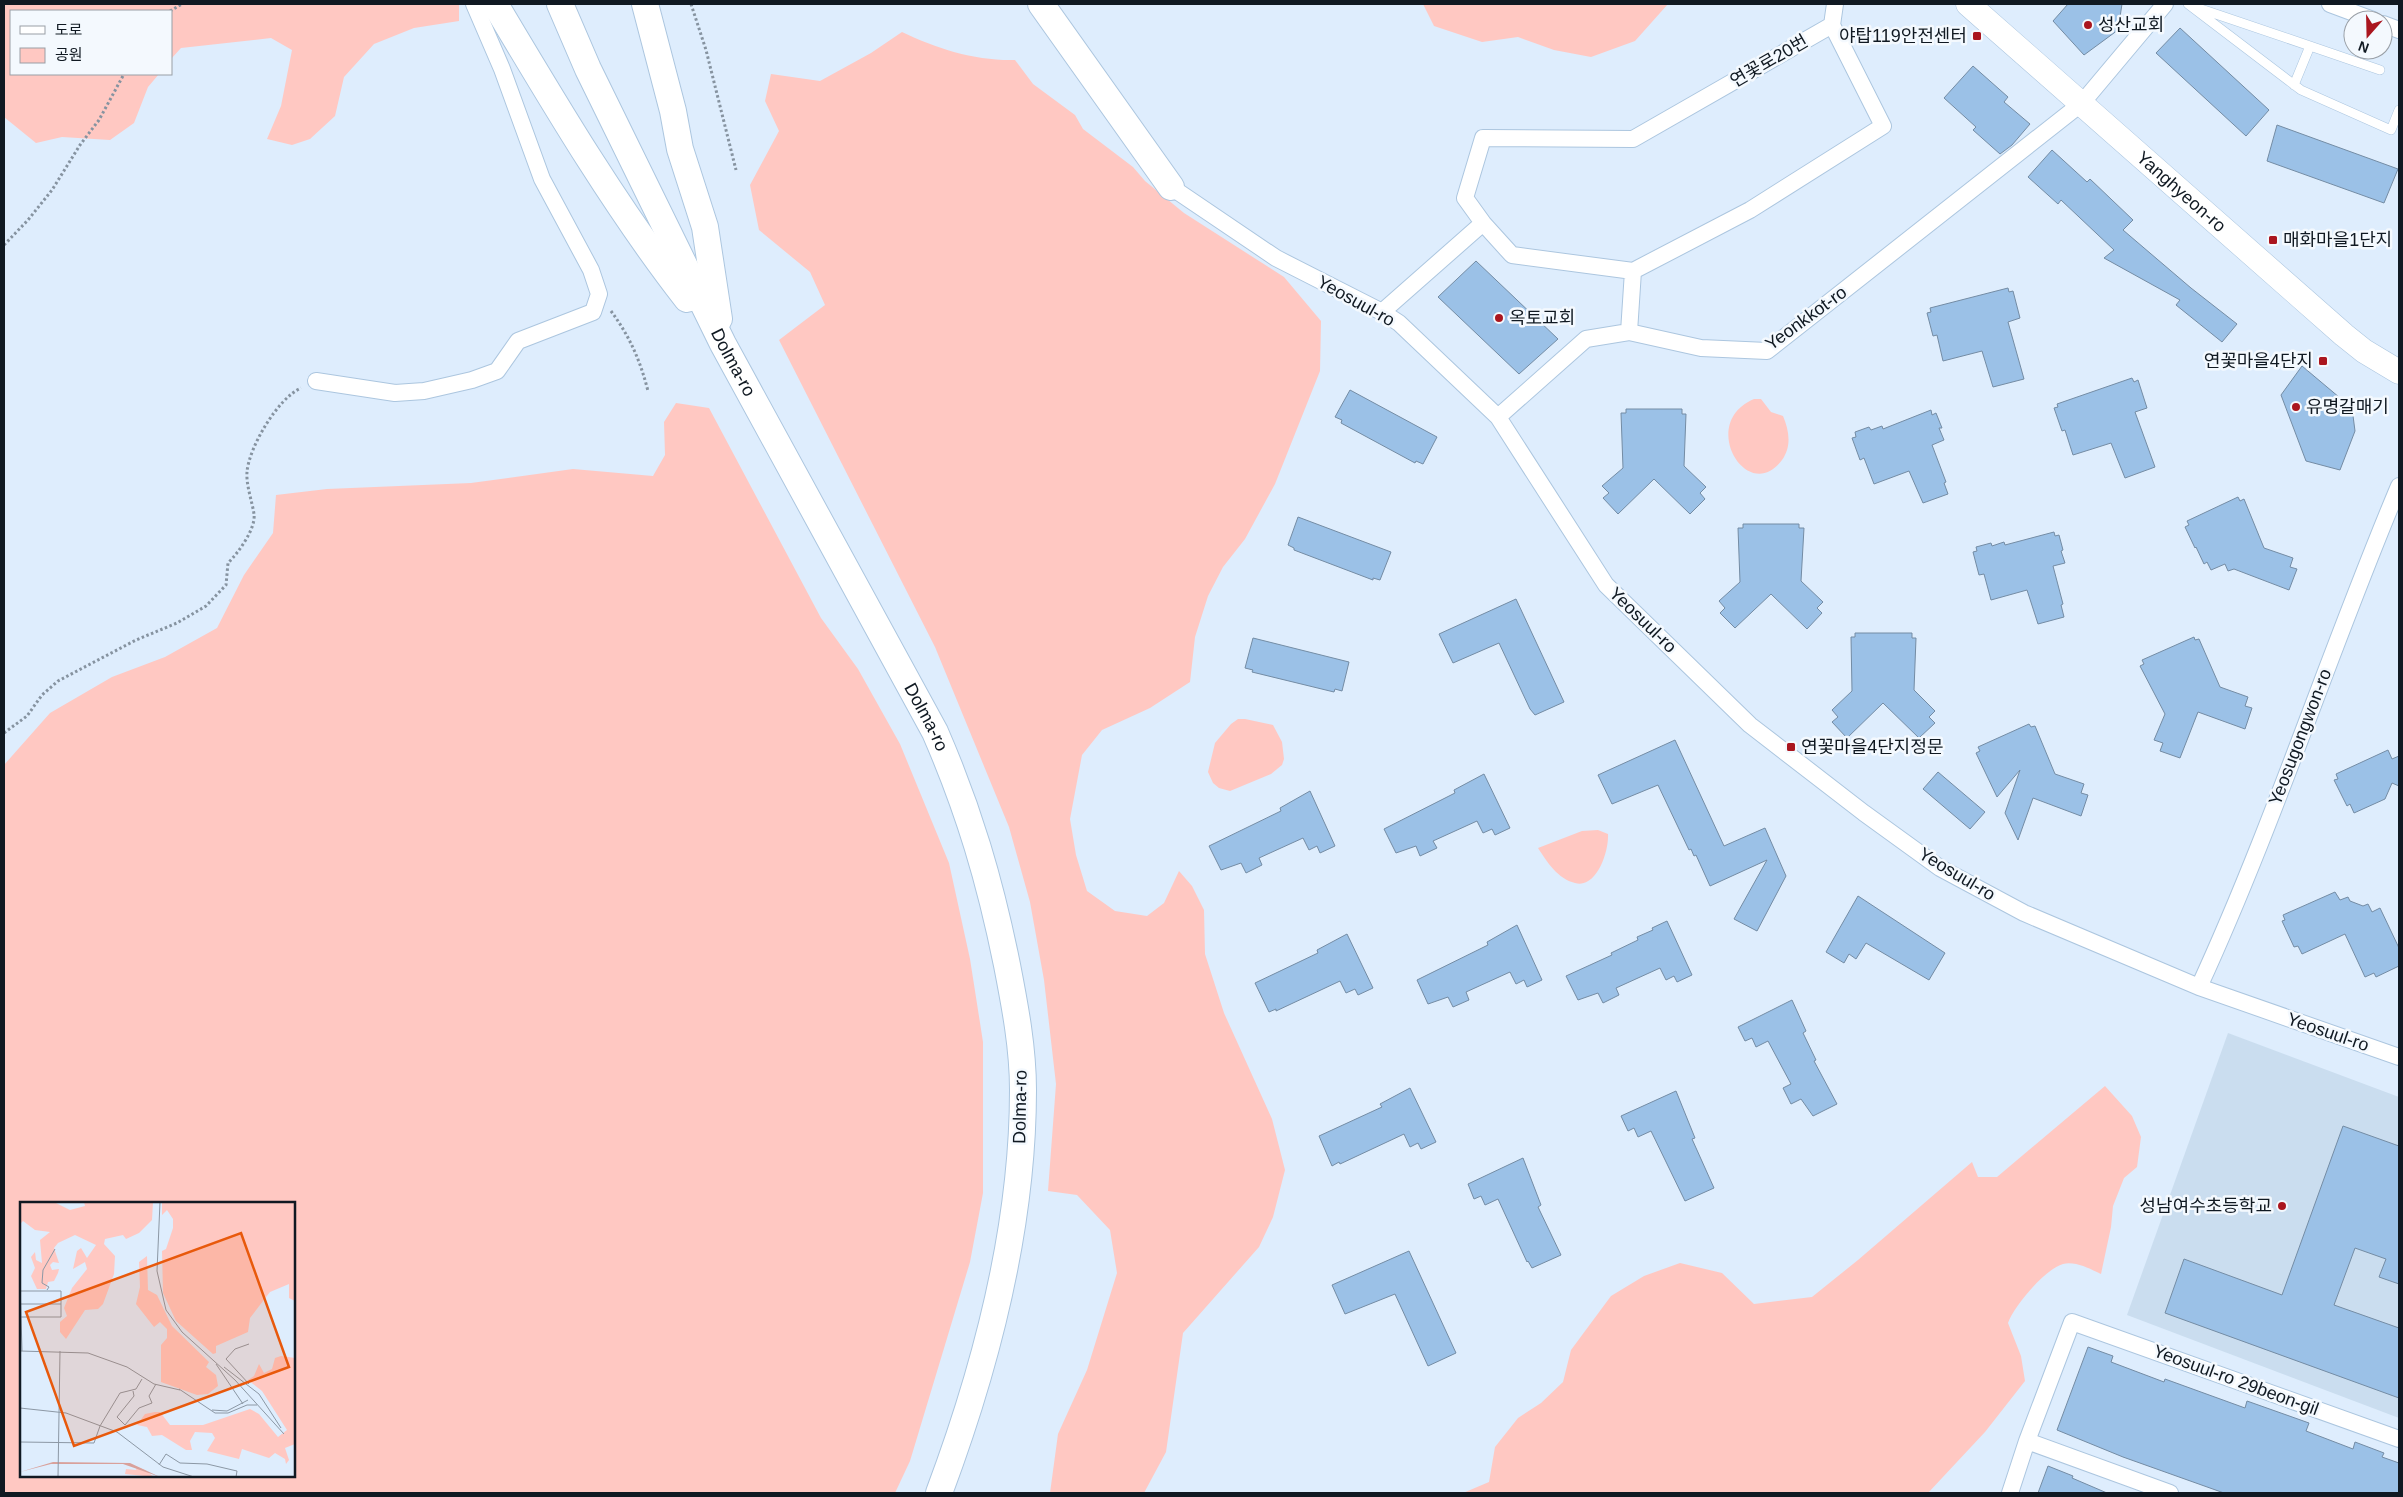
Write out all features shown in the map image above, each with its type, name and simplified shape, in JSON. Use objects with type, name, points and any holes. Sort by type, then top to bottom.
[{"type":"main road","points":[[496,4],[620,203],[672,279],[723,344]]},
{"type":"main road","name":"Dolma-ro","points":[[560,4],[588,69],[723,344],[938,740],[960,788],[983,862],[1016,1010],[1023,1089],[1015,1219],[994,1314],[964,1427],[939,1493]]},
{"type":"main road","points":[[645,4],[673,111],[680,148],[705,227],[723,344]]},
{"type":"main road","points":[[1041,4],[1171,187]]},
{"type":"main road","name":"Yanghyeon-ro","points":[[1968,4],[2344,335],[2364,352],[2399,372]]},
{"type":"street","points":[[316,381],[395,393],[424,391],[472,380],[498,371],[518,341],[592,312],[599,294],[591,270],[542,179],[502,69],[474,4]]},
{"type":"street","name":"Yeosuul-ro","points":[[1028,4],[1084,83],[1171,187],[1276,258],[1382,312],[1399,324],[1498,417],[1606,585],[1750,725],[1940,868],[2024,913],[2199,987],[2399,1057]]},
{"type":"street","points":[[1382,312],[1483,222],[1512,255],[1633,271],[1750,210],[1883,126],[1832,25],[1835,4]]},
{"type":"street","name":"Yeonkkot-ro","points":[[1498,417],[1586,339],[1629,332],[1701,348],[1767,351],[2082,103],[2165,4]]},
{"type":"street","points":[[2330,4],[2346,10]]},
{"type":"street","name":"연꽃로20번","points":[[1483,222],[1465,198],[1483,138],[1633,139],[1832,25]]},
{"type":"street","points":[[1629,332],[1633,271]]},
{"type":"street","name":"Yeosugongwon-ro","points":[[2199,987],[2232,916],[2368,561],[2399,486]]},
{"type":"street","name":"Yeosuul-ro 29beon-gil","points":[[2027,1441],[2072,1322],[2399,1439]]},
{"type":"street","points":[[2010,1493],[2027,1441],[2170,1493]]},
{"type":"lane","points":[[2189,4],[2380,70]]},
{"type":"lane","points":[[2189,4],[2301,90],[2391,130],[2399,110]]},
{"type":"lane","points":[[2294,85],[2310,46]]},
{"type":"path","points":[[691,4],[736,170]]},
{"type":"path","points":[[4,245],[28,220],[52,190],[80,145],[99,120],[123,75]]},
{"type":"path","points":[[599,294],[633,344],[641,362],[648,391]]},
{"type":"path","points":[[4,734],[27,716],[42,695],[58,681],[136,640],[178,623],[206,606],[226,585],[228,563],[242,549],[254,517],[247,473],[255,446],[270,419],[294,391],[316,381]]},
{"type":"shaded area","name":"성남여수초등학교","points":[[2228,1033],[2399,1097],[2399,1418],[2127,1315]]},
{"type":"green space","points":[[4,4],[459,4],[459,21],[414,28],[374,44],[344,77],[335,116],[310,139],[292,145],[267,139],[281,106],[292,50],[271,38],[181,48],[172,58],[172,10],[10,10],[10,75],[158,75],[148,87],[134,123],[110,140],[62,137],[36,143],[4,117]]},
{"type":"green space","points":[[1423,4],[1668,4],[1635,41],[1591,57],[1554,50],[1518,37],[1482,42],[1434,26]]},
{"type":"green space","points":[[902,32],[929,44],[957,53],[1000,60],[1015,60],[1033,84],[1075,115],[1083,129],[1133,167],[1145,181],[1184,213],[1284,277],[1321,321],[1320,371],[1275,484],[1245,539],[1223,567],[1208,596],[1195,637],[1190,682],[1150,708],[1102,730],[1082,755],[1070,819],[1076,855],[1087,891],[1115,911],[1147,916],[1164,903],[1179,871],[1192,886],[1204,910],[1205,954],[1224,1013],[1272,1119],[1285,1170],[1273,1217],[1259,1247],[1183,1333],[1166,1452],[1144,1493],[1050,1493],[1058,1434],[1087,1370],[1117,1273],[1110,1230],[1077,1195],[1048,1191],[1056,1084],[1044,980],[1030,902],[1009,827],[935,647],[779,340],[825,305],[810,272],[759,230],[750,185],[779,131],[765,101],[771,74],[820,81],[871,53]]},
{"type":"green space","points":[[1754,399],[1761,399],[1771,412],[1783,416],[1787,427],[1788,444],[1785,455],[1769,472],[1755,473],[1743,467],[1734,456],[1729,441],[1730,425],[1737,410]]},
{"type":"green space","points":[[676,403],[709,408],[821,618],[858,669],[900,744],[949,863],[970,959],[983,1042],[983,1193],[970,1262],[910,1461],[895,1493],[4,1493],[4,765],[50,713],[112,677],[165,657],[217,628],[244,575],[273,533],[276,495],[327,489],[471,483],[573,469],[653,476],[665,455],[664,422]]},
{"type":"green space","points":[[1238,719],[1273,725],[1282,742],[1284,759],[1282,765],[1271,774],[1230,791],[1219,788],[1213,783],[1208,772],[1215,743],[1231,724]]},
{"type":"green space","points":[[1598,830],[1608,834],[1604,859],[1595,875],[1583,883],[1575,883],[1563,878],[1549,864],[1538,848],[1582,831]]},
{"type":"green space","points":[[2105,1086],[2132,1116],[2141,1137],[2137,1167],[2124,1178],[2113,1206],[2111,1227],[2101,1274],[2078,1265],[2063,1264],[2039,1280],[2023,1298],[2008,1323],[2021,1356],[2025,1381],[1985,1432],[1928,1493],[1463,1493],[1489,1482],[1495,1447],[1518,1418],[1541,1403],[1563,1382],[1571,1350],[1611,1296],[1644,1276],[1680,1263],[1722,1273],[1754,1304],[1812,1297],[1972,1162],[1978,1177],[1997,1177]]},
{"type":"building","name":"성산교회","points":[[2068,4],[2122,4],[2118,30],[2084,55],[2053,21]]},
{"type":"building","points":[[2180,28],[2269,110],[2246,136],[2156,53]]},
{"type":"building","points":[[1973,66],[2008,97],[2004,102],[2030,124],[2012,145],[2000,154],[1973,130],[1976,127],[1944,98]]},
{"type":"building","points":[[2277,125],[2398,169],[2384,203],[2267,161]]},
{"type":"building","points":[[2052,150],[2087,182],[2090,179],[2133,220],[2123,230],[2237,324],[2222,342],[2176,305],[2180,300],[2104,258],[2114,250],[2061,200],[2058,204],[2028,177]]},
{"type":"building","name":"옥토교회","points":[[1476,261],[1558,339],[1519,374],[1438,297]]},
{"type":"building","points":[[2008,288],[2009,292],[2013,291],[2020,318],[2008,322],[2024,379],[1993,387],[1982,351],[1943,361],[1937,335],[1933,336],[1927,313],[1931,312],[1930,308]]},
{"type":"building","points":[[2302,366],[2352,408],[2355,431],[2340,470],[2306,461],[2281,395]]},
{"type":"building","points":[[2132,378],[2134,382],[2138,380],[2147,408],[2135,412],[2155,467],[2125,478],[2111,443],[2073,455],[2065,430],[2062,431],[2054,408],[2058,407],[2057,404]]},
{"type":"building","points":[[1350,390],[1437,437],[1423,464],[1416,461],[1415,463],[1341,423],[1342,420],[1335,417]]},
{"type":"building","points":[[1626,409],[1682,409],[1682,414],[1686,414],[1684,466],[1706,487],[1700,493],[1705,499],[1690,514],[1654,479],[1618,514],[1603,498],[1609,493],[1602,486],[1623,468],[1621,413],[1626,413]]},
{"type":"building","points":[[1931,410],[1932,415],[1936,413],[1942,428],[1939,428],[1944,440],[1932,445],[1946,482],[1944,483],[1948,494],[1923,503],[1909,471],[1874,484],[1864,458],[1860,460],[1852,438],[1856,437],[1855,432],[1869,427],[1871,430],[1882,426],[1883,429]]},
{"type":"building","points":[[2238,497],[2240,501],[2244,499],[2264,548],[2293,558],[2290,567],[2297,569],[2289,590],[2234,569],[2228,571],[2225,564],[2211,570],[2207,562],[2204,564],[2195,548],[2185,527],[2189,525],[2187,521]]},
{"type":"building","points":[[1298,517],[1391,552],[1380,580],[1373,578],[1373,580],[1294,550],[1294,548],[1288,545]]},
{"type":"building","points":[[1743,524],[1799,524],[1799,528],[1804,528],[1801,581],[1823,602],[1817,608],[1822,613],[1807,629],[1771,594],[1735,628],[1720,613],[1725,608],[1719,601],[1740,582],[1738,528],[1743,528]]},
{"type":"building","points":[[2054,532],[2055,536],[2059,535],[2065,563],[2053,566],[2063,604],[2061,605],[2064,617],[2038,624],[2027,590],[1991,600],[1984,574],[1979,575],[1973,552],[1977,551],[1976,547],[1991,543],[1992,546],[2004,542],[2005,545]]},
{"type":"building","points":[[1516,599],[1564,702],[1535,715],[1530,709],[1499,643],[1453,663],[1439,634]]},
{"type":"building","points":[[1855,633],[1912,633],[1912,638],[1916,638],[1914,690],[1935,711],[1929,717],[1935,723],[1919,738],[1883,703],[1847,738],[1832,722],[1838,717],[1832,710],[1852,691],[1851,637],[1855,637]]},
{"type":"building","points":[[2194,637],[2195,640],[2199,639],[2220,687],[2248,697],[2245,706],[2252,708],[2245,729],[2198,712],[2180,758],[2160,751],[2163,743],[2154,740],[2165,714],[2140,666],[2144,664],[2142,660]]},
{"type":"building","points":[[1253,638],[1349,662],[1342,691],[1335,689],[1334,692],[1252,672],[1253,670],[1245,668]]},
{"type":"building","points":[[2029,724],[2031,727],[2035,726],[2055,774],[2084,784],[2081,793],[2088,795],[2081,816],[2033,798],[2018,840],[2005,813],[2020,770],[1997,797],[1976,753],[1980,751],[1978,747]]},
{"type":"building","points":[[1675,740],[1724,846],[1765,828],[1786,876],[1757,931],[1734,919],[1767,860],[1710,886],[1696,855],[1694,856],[1691,849],[1689,850],[1658,785],[1612,804],[1598,775]]},
{"type":"building","points":[[2388,750],[2392,759],[2399,756],[2399,786],[2392,783],[2385,799],[2354,813],[2350,804],[2347,806],[2334,780],[2338,779],[2336,774]]},
{"type":"building","points":[[1938,772],[1985,812],[1970,829],[1923,789]]},
{"type":"building","points":[[1484,774],[1510,828],[1495,835],[1492,829],[1483,833],[1477,821],[1433,841],[1437,848],[1420,856],[1416,846],[1396,853],[1384,829],[1455,793],[1454,790]]},
{"type":"building","points":[[1310,791],[1335,846],[1320,853],[1317,846],[1309,850],[1303,838],[1259,858],[1262,865],[1246,873],[1241,863],[1221,870],[1209,846],[1281,811],[1280,808]]},
{"type":"building","points":[[2335,892],[2340,900],[2348,897],[2350,901],[2363,906],[2368,904],[2372,912],[2380,908],[2399,948],[2399,966],[2376,977],[2374,973],[2365,977],[2345,934],[2302,954],[2298,946],[2294,947],[2282,921],[2285,920],[2283,915]]},
{"type":"building","points":[[1858,896],[1945,953],[1929,980],[1866,943],[1856,959],[1849,954],[1844,963],[1826,952]]},
{"type":"building","points":[[1667,921],[1692,975],[1677,982],[1674,976],[1666,980],[1660,968],[1616,988],[1619,995],[1603,1003],[1598,993],[1578,1000],[1566,976],[1612,955],[1611,953],[1638,940],[1637,937]]},
{"type":"building","points":[[1517,925],[1542,980],[1527,987],[1524,980],[1516,984],[1510,972],[1466,992],[1469,1000],[1453,1007],[1448,997],[1428,1004],[1417,980],[1488,945],[1487,942]]},
{"type":"building","points":[[1347,934],[1373,988],[1358,995],[1355,989],[1346,993],[1340,981],[1276,1011],[1276,1009],[1269,1012],[1255,983],[1318,953],[1317,950]]},
{"type":"building","points":[[1792,1000],[1806,1031],[1803,1033],[1816,1060],[1814,1061],[1837,1104],[1813,1116],[1801,1099],[1791,1104],[1783,1088],[1791,1084],[1768,1041],[1756,1047],[1752,1038],[1745,1041],[1738,1027]]},
{"type":"building","points":[[1410,1088],[1436,1142],[1421,1149],[1418,1143],[1410,1147],[1404,1134],[1332,1166],[1319,1136],[1382,1107],[1380,1104]]},
{"type":"building","points":[[1676,1091],[1695,1138],[1692,1139],[1714,1188],[1685,1201],[1651,1131],[1638,1137],[1634,1128],[1628,1131],[1621,1116]]},
{"type":"building","points":[[2343,1126],[2399,1146],[2399,1284],[2379,1277],[2386,1259],[2355,1248],[2334,1305],[2399,1328],[2399,1398],[2165,1313],[2184,1259],[2282,1295]]},
{"type":"building","points":[[1523,1158],[1541,1205],[1538,1207],[1561,1255],[1532,1268],[1527,1262],[1498,1199],[1485,1205],[1481,1196],[1474,1199],[1468,1184]]},
{"type":"building","points":[[1409,1251],[1456,1353],[1428,1366],[1395,1294],[1345,1314],[1332,1285]]},
{"type":"building","points":[[2088,1347],[2113,1356],[2111,1362],[2164,1382],[2165,1379],[2245,1408],[2247,1401],[2309,1423],[2306,1431],[2353,1449],[2355,1442],[2384,1453],[2382,1457],[2399,1463],[2399,1493],[2224,1493],[2123,1457],[2057,1430]]},
{"type":"building","points":[[2048,1466],[2073,1476],[2072,1478],[2107,1493],[2038,1493]]},
{"type":"place","name":"성산교회","points":[[2088,25]]},
{"type":"place","name":"야탑119안전센터","points":[[1977,36]]},
{"type":"place","name":"매화마을1단지","points":[[2273,240]]},
{"type":"place","name":"옥토교회","points":[[1499,318]]},
{"type":"place","name":"연꽃마을4단지","points":[[2323,361]]},
{"type":"place","name":"유명갈매기","points":[[2296,407]]},
{"type":"place","name":"연꽃마을4단지정문","points":[[1791,747]]},
{"type":"place","name":"성남여수초등학교","points":[[2282,1206]]}]
